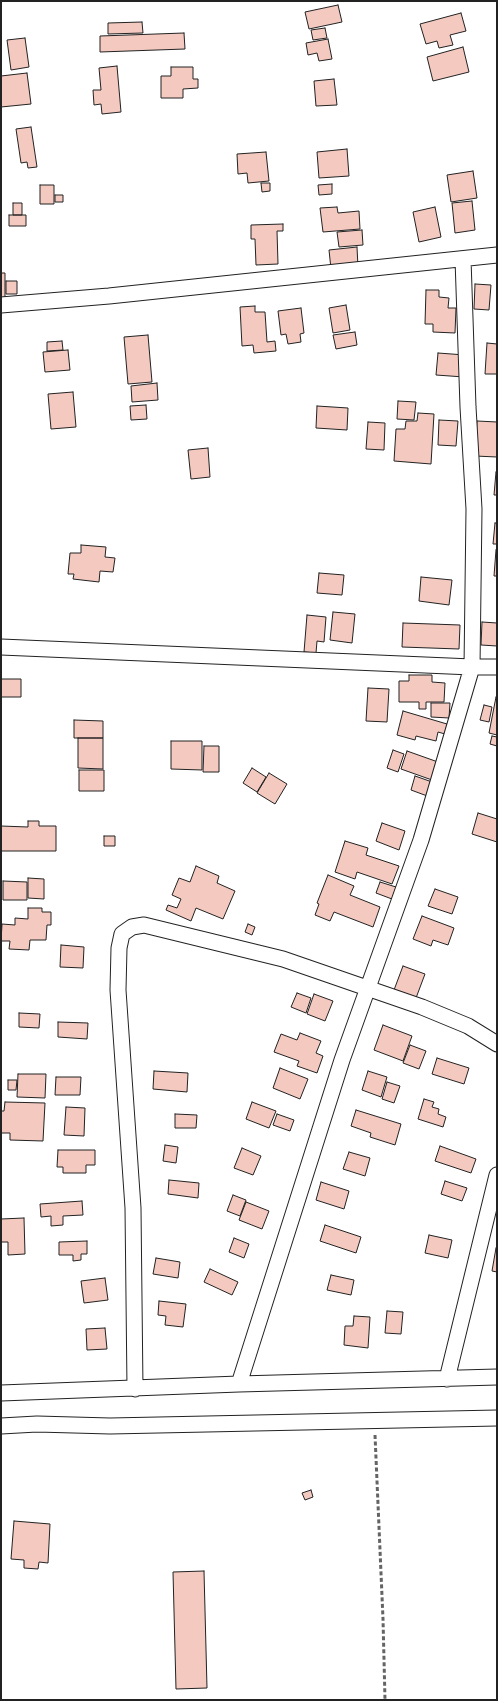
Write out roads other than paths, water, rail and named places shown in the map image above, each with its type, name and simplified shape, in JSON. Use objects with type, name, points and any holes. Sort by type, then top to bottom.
[{"type":"street","points":[[1,305],[109,296],[497,255]]},
{"type":"street","points":[[239,1384],[342,1060],[420,840],[472,667],[474,509],[463,260]]},
{"type":"street","points":[[1,646],[497,667]]},
{"type":"street","points":[[135,1389],[133,1208],[118,990],[119,948],[122,934],[132,927],[144,924],[283,958],[422,1007],[468,1026],[497,1044]]},
{"type":"street","points":[[447,1380],[497,1175]]},
{"type":"street","points":[[1,1393],[497,1377]]},
{"type":"street","points":[[1,1426],[37,1424],[110,1426],[497,1418]]}]
